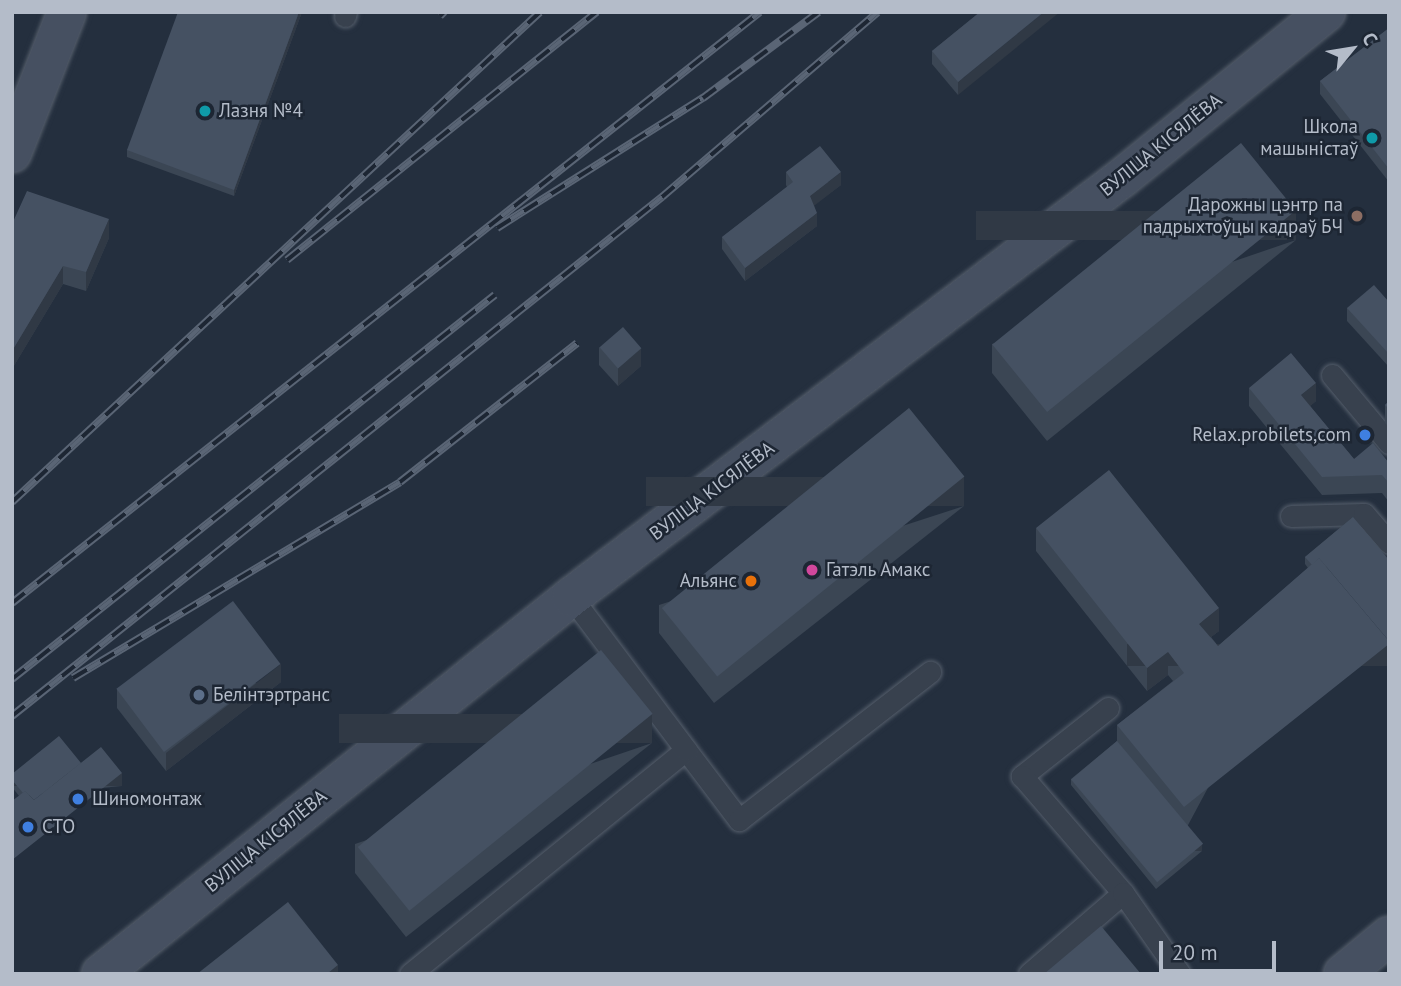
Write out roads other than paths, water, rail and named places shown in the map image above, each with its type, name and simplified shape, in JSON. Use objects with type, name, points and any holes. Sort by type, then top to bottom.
[{"type":"street","points":[[12,153],[67,12]]},
{"type":"street","name":"ВУЛІЦА КІСЯЛЁВА","points":[[101,974],[571,597],[1122,178],[1326,12]]},
{"type":"street","points":[[1343,974],[1389,936]]},
{"type":"lane","points":[[1332,375],[1389,443]]},
{"type":"lane","points":[[1291,516],[1364,514],[1389,543]]},
{"type":"lane","points":[[571,597],[739,820],[930,672]]},
{"type":"lane","points":[[1108,708],[1023,776],[1123,892],[1180,974]]},
{"type":"lane","points":[[410,974],[686,750]]},
{"type":"lane","points":[[1029,974],[1123,892]]},
{"type":"railway","points":[[440,16],[444,12]]},
{"type":"railway","points":[[12,502],[540,12]]},
{"type":"railway","points":[[287,260],[597,12]]},
{"type":"railway","points":[[12,603],[760,12]]},
{"type":"railway","points":[[497,228],[703,98],[819,12]]},
{"type":"railway","points":[[12,716],[662,197],[878,12]]},
{"type":"railway","points":[[12,679],[495,295]]},
{"type":"railway","points":[[73,678],[400,482],[577,343]]},
{"type":"place","name":"Лазня №4","points":[[205,111]]},
{"type":"place","name":"Школа машыністаў","points":[[1372,138]]},
{"type":"place","name":"Дарожны цэнтр па падрыхтоўцы кадраў БЧ","points":[[1357,216]]},
{"type":"place","name":"Relax.probilets,com","points":[[1365,435]]},
{"type":"place","name":"Гатэль Амакс","points":[[812,570]]},
{"type":"place","name":"Альянс","points":[[751,581]]},
{"type":"place","name":"Белінтэртранс","points":[[199,695]]},
{"type":"place","name":"Шиномонтаж","points":[[78,799]]},
{"type":"place","name":"СТО","points":[[28,827]]}]
